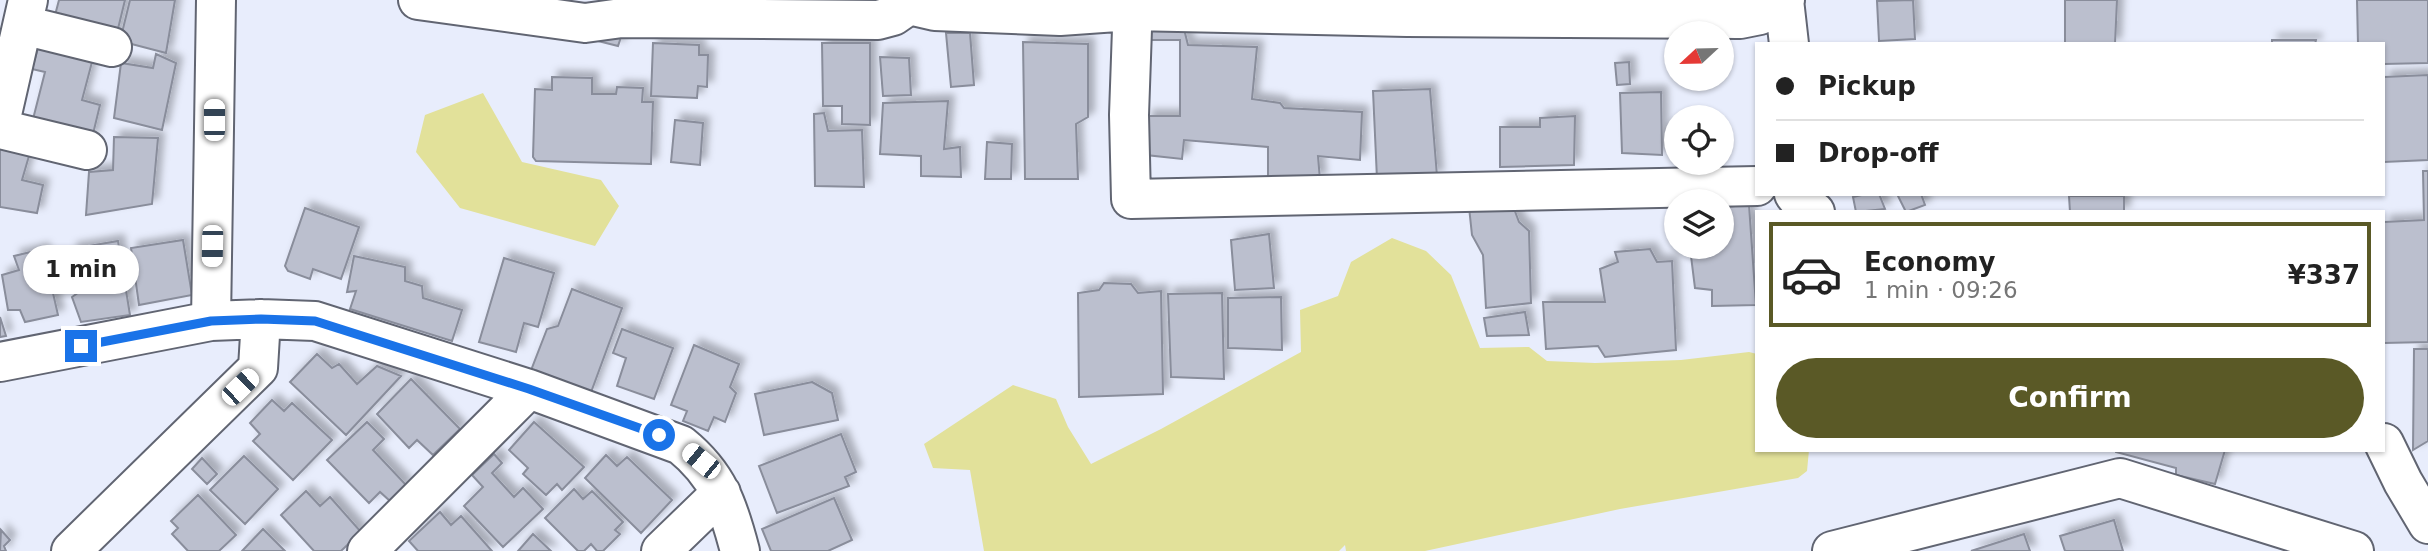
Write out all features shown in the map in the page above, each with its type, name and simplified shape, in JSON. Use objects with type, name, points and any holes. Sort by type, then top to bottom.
[{"type":"street","points":[[211,321],[216,0]]},
{"type":"street","points":[[418,0],[585,23],[622,18],[878,20],[893,16],[906,2],[935,11],[1047,16],[1132,4],[1407,7],[1740,19],[1760,15],[1784,0],[1789,42]]},
{"type":"street","points":[[1132,4],[1129,115],[1131,199],[1755,186]]},
{"type":"street","points":[[0,123],[25,13],[112,47]]},
{"type":"street","points":[[0,129],[87,150]]},
{"type":"street","points":[[1796,196],[1812,210]]},
{"type":"street","points":[[71,551],[258,369],[261,319]]},
{"type":"street","points":[[0,362],[211,321],[315,321],[529,389],[681,445],[701,461],[721,493],[740,551]]},
{"type":"street","points":[[367,551],[529,389]]},
{"type":"street","points":[[2385,445],[2428,524]]},
{"type":"street","points":[[1832,551],[2120,478],[2354,551]]},
{"type":"street","points":[[661,551],[721,493]]},
{"type":"shaded area","points":[[483,93],[522,162],[601,180],[619,206],[595,246],[460,208],[416,152],[425,115]]},
{"type":"shaded area","points":[[1392,238],[1426,251],[1451,275],[1480,348],[1529,347],[1547,361],[1595,363],[1681,360],[1755,354],[1755,452],[1809,452],[1807,471],[1798,478],[1620,509],[1425,551],[1346,551],[1345,545],[1339,551],[984,551],[970,470],[933,468],[924,444],[1013,385],[1056,399],[1068,427],[1091,464],[1301,352],[1300,310],[1338,296],[1351,262]]},
{"type":"building","points":[[59,0],[125,0],[116,37],[54,19]]},
{"type":"building","points":[[130,0],[175,0],[166,53],[120,41]]},
{"type":"building","points":[[1913,0],[1915,39],[1879,41],[1877,1]]},
{"type":"building","points":[[2065,0],[2117,0],[2115,42],[2065,42]]},
{"type":"building","points":[[2357,0],[2428,0],[2428,63],[2385,64],[2385,42],[2358,42]]},
{"type":"building","points":[[1144,26],[1184,29],[1188,45],[1257,47],[1252,99],[1280,103],[1284,108],[1362,112],[1360,160],[1318,156],[1320,180],[1268,177],[1268,147],[1184,140],[1182,159],[1146,155],[1147,116],[1180,116],[1180,40],[1145,40]]},
{"type":"building","points":[[601,30],[622,34],[618,46],[598,41]]},
{"type":"building","points":[[946,33],[970,33],[974,85],[951,87]]},
{"type":"building","points":[[2272,40],[2316,40],[2316,42]]},
{"type":"building","points":[[1023,42],[1088,44],[1088,117],[1076,124],[1078,179],[1025,179]]},
{"type":"building","points":[[653,43],[699,45],[699,55],[708,55],[707,87],[698,86],[697,98],[651,96]]},
{"type":"building","points":[[822,43],[870,43],[870,125],[842,124],[842,106],[823,106]]},
{"type":"building","points":[[38,48],[92,62],[82,100],[100,105],[92,138],[32,123],[45,72],[32,69]]},
{"type":"building","points":[[156,54],[176,63],[162,130],[114,118],[121,63],[153,68]]},
{"type":"building","points":[[880,57],[909,58],[911,95],[883,96]]},
{"type":"building","points":[[1629,62],[1630,84],[1617,85],[1615,63]]},
{"type":"building","points":[[2428,75],[2428,160],[2385,162],[2385,77]]},
{"type":"building","points":[[552,77],[592,78],[592,94],[616,94],[617,87],[643,88],[642,102],[653,102],[651,164],[536,161],[533,157],[535,89],[552,90]]},
{"type":"building","points":[[1430,89],[1437,176],[1377,179],[1373,91]]},
{"type":"building","points":[[1661,92],[1662,155],[1622,153],[1620,93]]},
{"type":"building","points":[[948,101],[944,149],[960,147],[961,177],[921,176],[921,156],[880,154],[883,103]]},
{"type":"building","points":[[824,113],[828,131],[862,130],[864,187],[815,186],[814,114]]},
{"type":"building","points":[[1575,116],[1574,165],[1500,167],[1500,127],[1540,127],[1540,118]]},
{"type":"building","points":[[675,120],[703,123],[700,165],[671,162]]},
{"type":"building","points":[[114,137],[158,138],[152,204],[86,215],[89,172],[113,170]]},
{"type":"building","points":[[987,142],[1012,144],[1011,179],[985,179]]},
{"type":"building","points":[[0,146],[31,149],[22,180],[43,185],[37,213],[0,207]]},
{"type":"building","points":[[2423,171],[2428,171],[2428,342],[2385,343],[2385,222],[2424,220]]},
{"type":"building","points":[[1880,196],[1885,209],[1856,210],[1853,197]]},
{"type":"building","points":[[1898,196],[1922,196],[1925,205],[1905,210]]},
{"type":"building","points":[[2069,196],[2124,196],[2124,210],[2070,210]]},
{"type":"building","points":[[1749,205],[1755,305],[1712,306],[1712,290],[1695,288],[1691,259],[1734,259],[1734,206]]},
{"type":"building","points":[[1513,206],[1519,222],[1529,231],[1531,303],[1486,308],[1483,255],[1472,235],[1469,207]]},
{"type":"building","points":[[305,208],[359,227],[341,279],[313,269],[310,279],[288,271],[285,266]]},
{"type":"building","points":[[1269,234],[1274,288],[1235,290],[1231,240]]},
{"type":"building","points":[[183,240],[192,295],[139,305],[131,248]]},
{"type":"building","points":[[118,241],[130,315],[81,322],[72,297],[79,292],[71,249]]},
{"type":"building","points":[[43,249],[58,315],[25,322],[20,310],[8,310],[2,275],[19,270],[14,256]]},
{"type":"building","points":[[1650,249],[1657,262],[1672,261],[1676,350],[1605,357],[1598,346],[1546,349],[1543,302],[1605,302],[1600,269],[1618,262],[1615,252]]},
{"type":"building","points":[[354,256],[405,267],[405,281],[422,286],[423,298],[462,310],[452,341],[350,309],[356,291],[347,292]]},
{"type":"building","points":[[504,258],[554,273],[538,327],[524,323],[516,352],[479,342]]},
{"type":"building","points":[[1104,283],[1131,284],[1138,293],[1161,291],[1163,394],[1079,397],[1078,293],[1099,290]]},
{"type":"building","points":[[572,289],[622,308],[590,395],[530,373],[547,329],[558,326]]},
{"type":"building","points":[[1222,293],[1224,379],[1171,377],[1168,294]]},
{"type":"building","points":[[1281,297],[1282,350],[1228,348],[1228,298]]},
{"type":"building","points":[[1525,312],[1529,335],[1487,336],[1484,318]]},
{"type":"building","points":[[0,317],[6,336],[0,337]]},
{"type":"building","points":[[622,329],[673,348],[654,399],[617,386],[626,358],[613,353]]},
{"type":"building","points":[[694,345],[739,364],[730,387],[736,393],[725,422],[714,417],[708,431],[683,421],[687,411],[671,405]]},
{"type":"building","points":[[2414,349],[2428,349],[2428,441],[2413,450]]},
{"type":"building","points":[[317,354],[332,368],[339,364],[357,384],[377,366],[401,376],[346,435],[290,382]]},
{"type":"building","points":[[411,379],[460,429],[433,455],[417,440],[409,448],[377,414]]},
{"type":"building","points":[[812,382],[832,393],[838,420],[764,435],[755,394]]},
{"type":"building","points":[[272,400],[284,411],[292,403],[332,440],[293,480],[253,441],[260,434],[250,423]]},
{"type":"building","points":[[367,422],[384,439],[373,450],[406,485],[390,501],[380,492],[369,503],[327,460]]},
{"type":"building","points":[[534,422],[584,467],[562,490],[557,484],[546,495],[523,474],[528,468],[509,450]]},
{"type":"building","points":[[841,434],[856,472],[845,477],[849,486],[777,513],[759,466]]},
{"type":"building","points":[[2116,452],[2224,452],[2215,484],[2176,475],[2176,468]]},
{"type":"building","points":[[494,454],[502,463],[492,473],[514,497],[523,488],[543,509],[503,547],[464,506],[483,487],[472,475]]},
{"type":"building","points":[[606,455],[617,466],[627,457],[672,500],[641,533],[585,478]]},
{"type":"building","points":[[244,456],[278,489],[245,524],[210,490]]},
{"type":"building","points":[[202,458],[217,474],[207,484],[192,469]]},
{"type":"building","points":[[574,489],[583,499],[592,491],[623,522],[615,530],[620,534],[603,551],[597,551],[591,544],[584,551],[578,551],[545,518]]},
{"type":"building","points":[[306,491],[320,506],[330,497],[361,532],[341,551],[314,551],[281,515]]},
{"type":"building","points":[[198,495],[236,535],[219,551],[188,551],[172,534],[178,528],[171,521]]},
{"type":"building","points":[[834,498],[852,540],[828,551],[771,551],[762,529]]},
{"type":"building","points":[[440,512],[451,525],[461,516],[492,551],[418,551],[409,541]]},
{"type":"building","points":[[2114,520],[2123,551],[2065,551],[2060,536]]},
{"type":"building","points":[[263,529],[285,551],[242,551]]},
{"type":"building","points":[[1,530],[10,540],[4,546],[6,551],[0,551]]},
{"type":"building","points":[[533,534],[551,551],[518,551]]},
{"type":"building","points":[[2024,534],[2030,551],[1971,551]]},
{"type":"route","points":[[81,346],[211,321],[315,321],[529,389],[659,435]]}]
